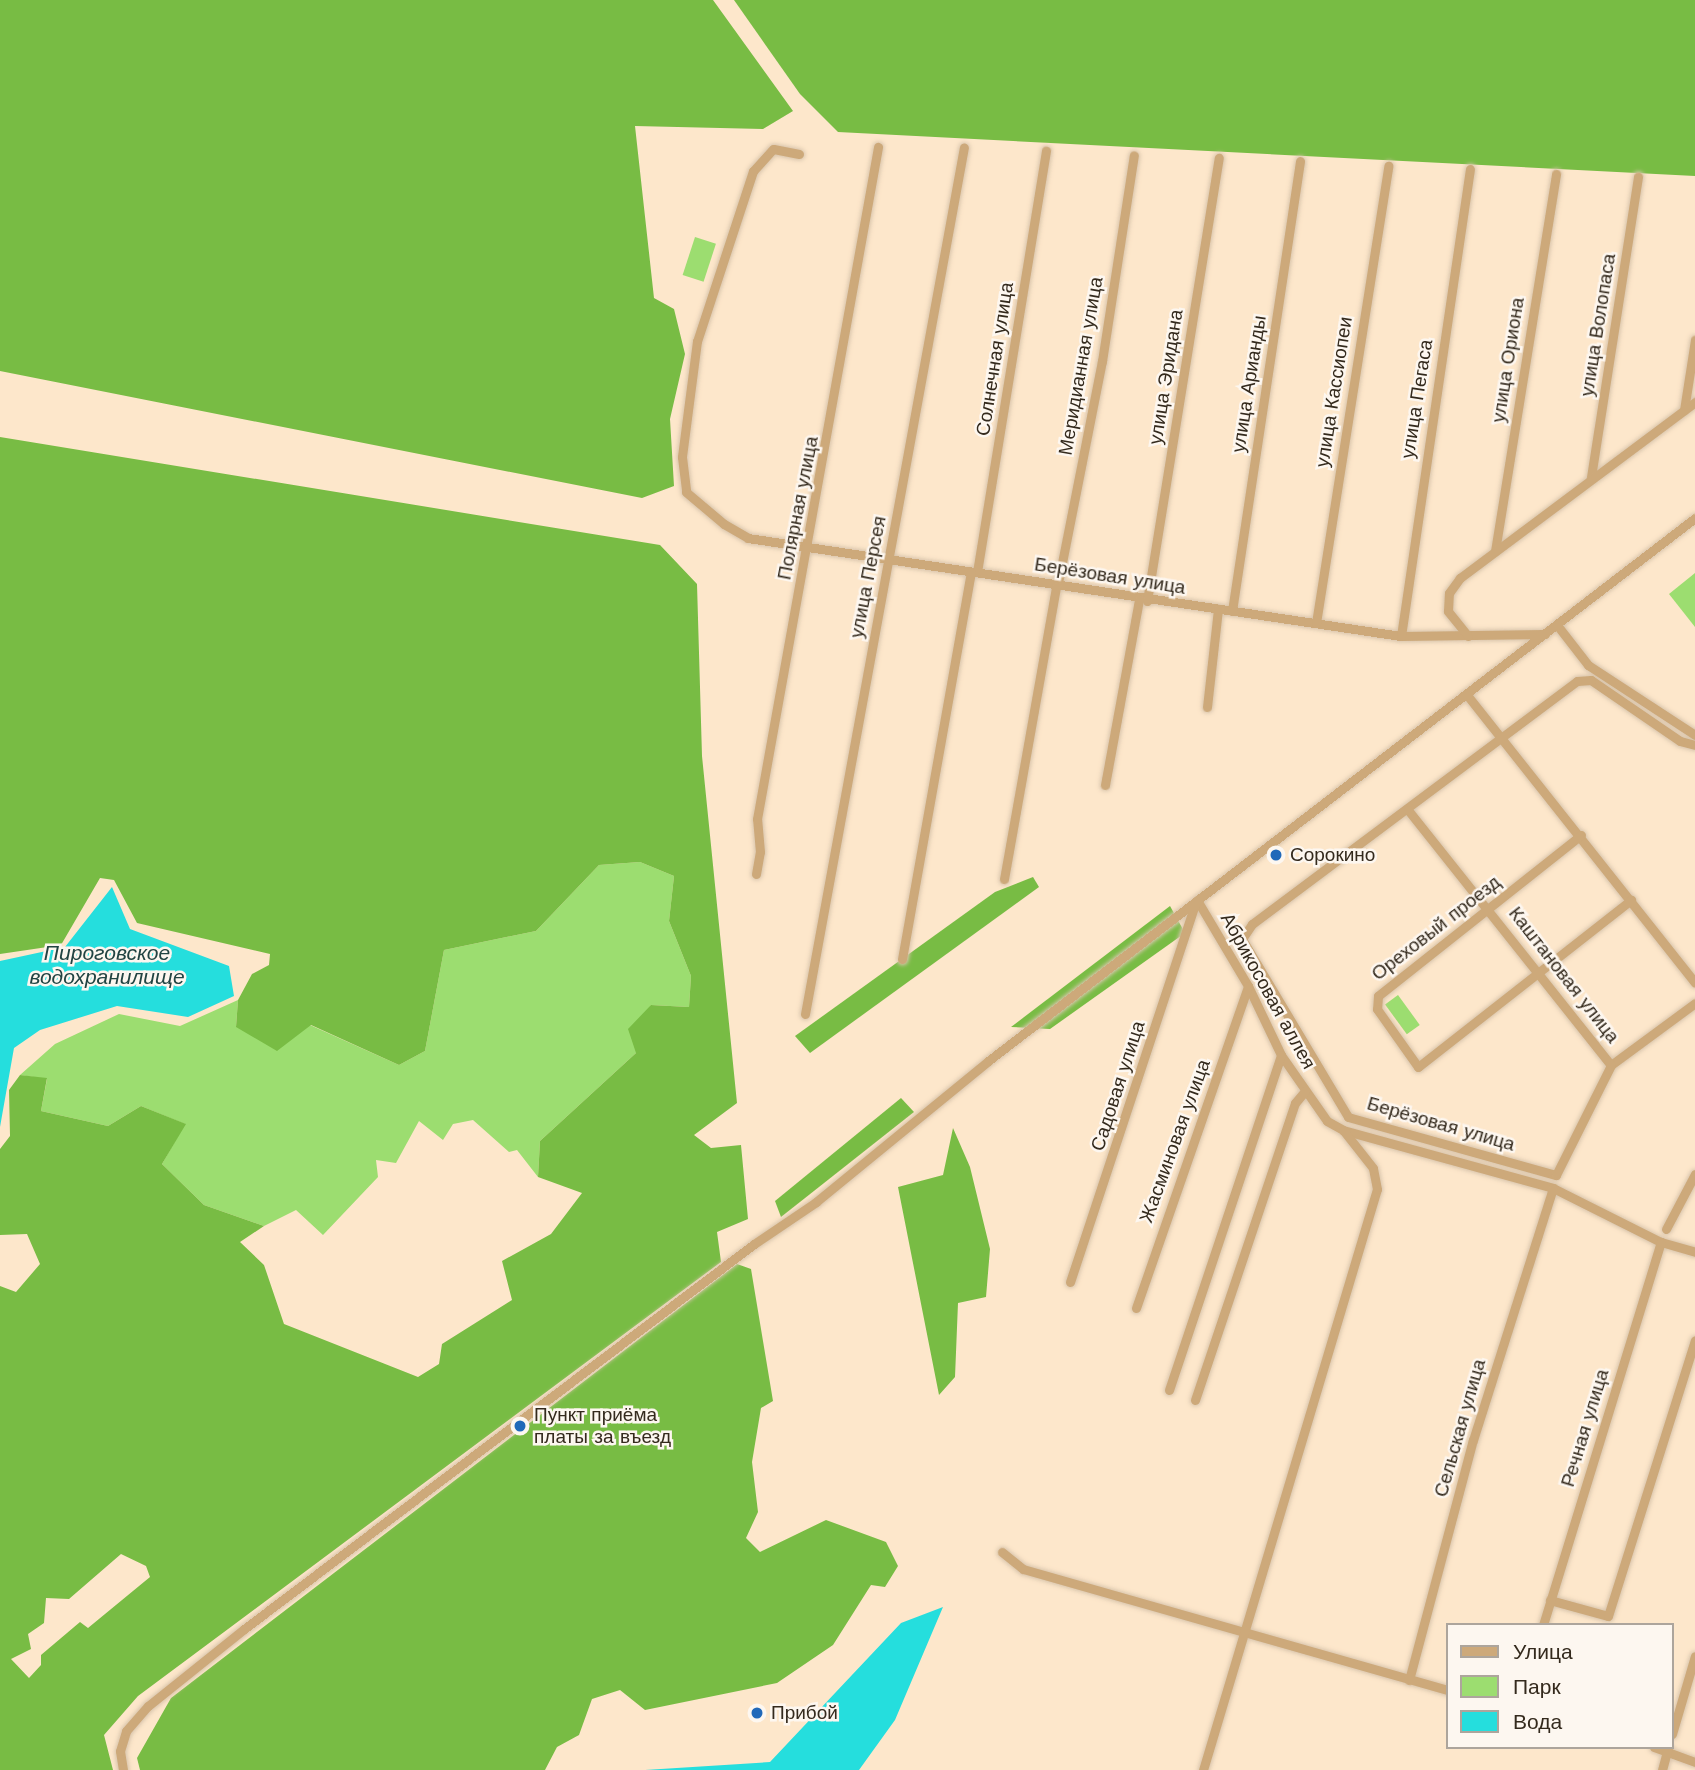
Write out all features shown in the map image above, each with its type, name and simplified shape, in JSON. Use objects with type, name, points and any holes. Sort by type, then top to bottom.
[{"type":"street","name":"Полярная улица","points":[[756,874],[760,852],[757,819],[878,147]]},
{"type":"street","name":"улица Персея","points":[[805,1014],[964,147]]},
{"type":"street","name":"Берёзовая улица","points":[[799,154],[773,149],[753,171],[697,341],[682,457],[686,492],[748,538],[1143,600],[1401,636],[1545,634]]},
{"type":"street","name":"Солнечная улица","points":[[902,959],[974,572],[1046,151]]},
{"type":"street","name":"Меридианная улица","points":[[1004,879],[1057,585],[1102,361],[1133,155]]},
{"type":"street","name":"улица Эридана","points":[[1105,785],[1143,600],[1219,158]]},
{"type":"street","name":"улица Арианды","points":[[1232,611],[1300,161]]},
{"type":"street","name":"улица Кассиопеи","points":[[1316,624],[1388,166]]},
{"type":"street","name":"улица Пегаса","points":[[1401,636],[1470,169]]},
{"type":"street","name":"улица Ориона","points":[[1495,551],[1556,174]]},
{"type":"street","name":"улица Волопаса","points":[[1591,477],[1638,177]]},
{"type":"street","points":[[1684,410],[1695,340]]},
{"type":"street","points":[[1468,636],[1448,611],[1449,593],[1460,578],[1591,477],[1695,402]]},
{"type":"street","points":[[123,1770],[120,1751],[126,1731],[148,1706],[657,1317],[816,1202],[1196,900],[1695,518]]},
{"type":"street","points":[[1207,707],[1218,610]]},
{"type":"street","points":[[1557,625],[1588,665],[1684,733],[1695,735]]},
{"type":"street","name":"Берёзовая улица","points":[[1611,1065],[1556,1175],[1348,1116],[1244,948],[1244,932],[1577,681],[1591,680],[1680,741],[1695,745]]},
{"type":"street","points":[[1467,695],[1581,835],[1695,983]]},
{"type":"street","name":"Каштановая улица","points":[[1408,810],[1489,908],[1611,1065]]},
{"type":"street","name":"Ореховый проезд","points":[[1539,972],[1418,1067],[1377,1009],[1378,996],[1581,835]]},
{"type":"street","name":"Абрикосовая аллея","points":[[1196,900],[1248,986],[1281,1055],[1327,1121],[1343,1130],[1553,1188],[1661,1242],[1695,1252]]},
{"type":"street","name":"Садовая улица","points":[[1070,1282],[1196,900]]},
{"type":"street","points":[[1539,972],[1631,900]]},
{"type":"street","name":"Жасминовая улица","points":[[1136,1308],[1248,986]]},
{"type":"street","points":[[1611,1065],[1695,1003]]},
{"type":"street","points":[[1169,1390],[1281,1055]]},
{"type":"street","points":[[1195,1401],[1295,1103],[1305,1091]]},
{"type":"street","points":[[1203,1770],[1377,1189],[1373,1168],[1343,1130]]},
{"type":"street","points":[[1666,1229],[1695,1174]]},
{"type":"street","name":"Сельская улица","points":[[1409,1680],[1472,1440],[1553,1188]]},
{"type":"street","name":"Речная улица","points":[[1544,1623],[1661,1242]]},
{"type":"street","points":[[1550,1600],[1608,1616],[1695,1340]]},
{"type":"street","points":[[1002,1552],[1023,1569],[1245,1635],[1446,1689]]},
{"type":"street","points":[[1674,1727],[1695,1656]]},
{"type":"street","points":[[1662,1770],[1668,1750],[1695,1762]]},
{"type":"green space","points":[[0,0],[713,0],[793,111],[763,129],[635,126],[654,298],[674,309],[685,354],[670,419],[674,486],[642,498],[0,371]]},
{"type":"green space","points":[[734,0],[1695,0],[1695,176],[838,132],[800,94]]},
{"type":"green space","points":[[695,237],[716,244],[704,282],[683,275]]},
{"type":"green space","points":[[0,437],[660,545],[697,584],[702,756],[737,1103],[694,1135],[711,1148],[741,1145],[748,1219],[717,1232],[721,1262],[138,1696],[104,1735],[113,1770],[0,1770],[0,1286],[16,1292],[40,1264],[27,1234],[0,1235],[0,1149],[10,1136],[9,1090],[20,1075],[47,1078],[41,1111],[108,1126],[141,1106],[186,1124],[162,1164],[204,1205],[264,1226],[240,1242],[264,1265],[284,1324],[418,1377],[439,1364],[442,1344],[512,1300],[502,1261],[551,1234],[582,1193],[538,1177],[540,1141],[636,1053],[628,1029],[651,1005],[689,1007],[691,976],[669,921],[674,876],[640,862],[599,865],[536,931],[444,950],[425,1051],[399,1065],[311,1025],[277,1051],[236,1027],[238,1000],[252,974],[269,965],[270,954],[137,923],[114,880],[100,878],[61,945],[0,954]],"holes":[[[121,1554],[146,1566],[150,1577],[88,1628],[80,1622],[41,1655],[41,1665],[29,1678],[11,1659],[31,1649],[28,1634],[44,1623],[46,1598],[69,1599]]]},
{"type":"green space","points":[[1695,573],[1695,627],[1669,594]]},
{"type":"green space","points":[[640,862],[674,876],[669,921],[691,976],[689,1007],[651,1005],[636,1053],[540,1141],[538,1177],[517,1150],[509,1152],[473,1120],[453,1124],[443,1140],[419,1121],[396,1163],[376,1160],[378,1177],[323,1235],[296,1210],[264,1226],[204,1205],[162,1164],[185,1124],[141,1106],[108,1126],[41,1111],[47,1079],[20,1075],[55,1044],[119,1014],[180,1026],[238,1000],[236,1027],[310,1025],[399,1065],[425,1051],[444,950],[536,931],[599,865]]},
{"type":"green space","points":[[1033,877],[1039,887],[810,1053],[795,1036],[995,892]]},
{"type":"green space","points":[[1170,906],[1185,933],[1050,1029],[1011,1027]]},
{"type":"green space","points":[[1398,995],[1420,1025],[1407,1034],[1385,1004]]},
{"type":"green space","points":[[901,1098],[914,1112],[781,1217],[775,1201]]},
{"type":"green space","points":[[953,1128],[970,1167],[990,1249],[986,1297],[958,1303],[955,1377],[939,1395],[898,1187],[943,1175]]},
{"type":"green space","points":[[737,1264],[751,1269],[773,1401],[761,1408],[752,1462],[758,1512],[746,1538],[760,1552],[826,1520],[886,1542],[898,1566],[885,1587],[871,1585],[833,1645],[777,1683],[645,1710],[620,1690],[592,1699],[579,1735],[557,1747],[545,1770],[140,1770],[137,1758],[171,1698]]},
{"type":"water","name":"Пироговское водохранилище","points":[[112,887],[130,929],[229,966],[234,996],[188,1017],[117,1006],[40,1030],[14,1048],[0,1127],[0,961],[65,947]]},
{"type":"water","points":[[943,1607],[895,1720],[859,1770],[645,1770],[770,1762],[901,1623]]},
{"type":"place","name":"Сорокино","points":[[1276,855]]},
{"type":"place","name":"Пункт приёма платы за въезд","points":[[520,1426]]},
{"type":"place","name":"Прибой","points":[[757,1713]]}]
